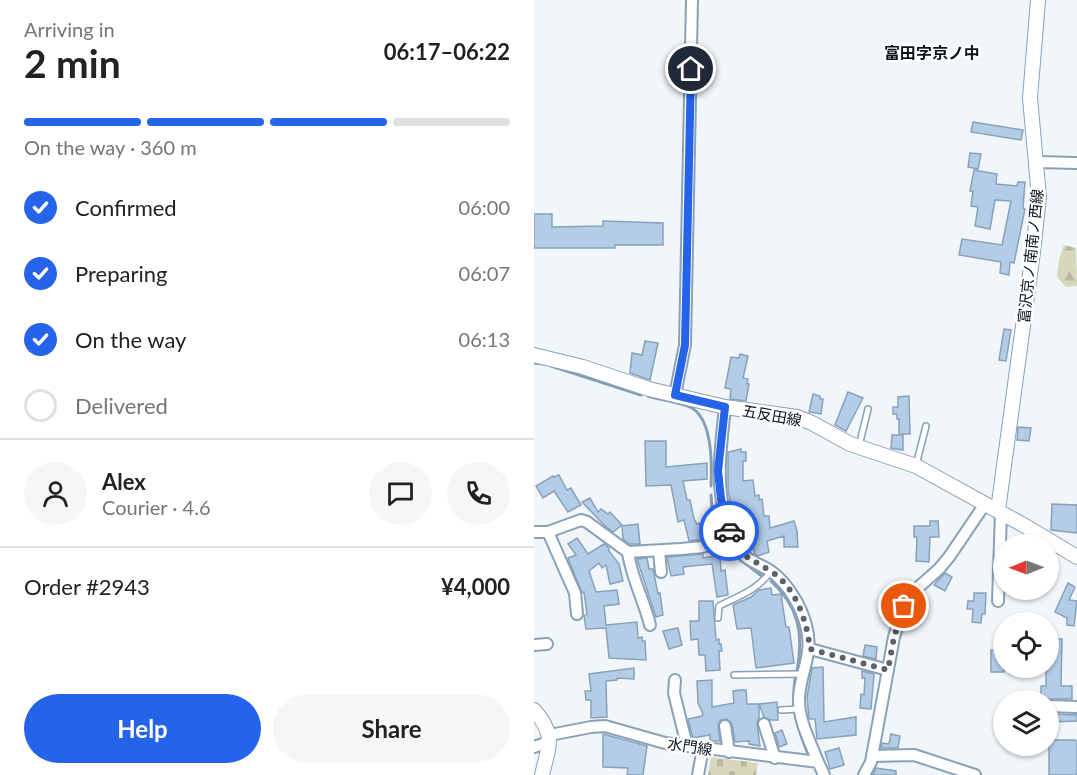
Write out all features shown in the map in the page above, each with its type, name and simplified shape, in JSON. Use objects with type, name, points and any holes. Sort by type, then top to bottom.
[{"type":"street","points":[[675,395],[685,345],[693,0]]},
{"type":"street","name":"富沢京ノ南南ノ西線","points":[[864,775],[871,762],[894,637],[904,606],[913,592],[939,569],[994,509],[1033,252],[1039,197],[1030,98],[1038,0]]},
{"type":"street","points":[[1037,162],[1077,163]]},
{"type":"street","name":"五反田線","points":[[534,355],[555,359],[649,389],[725,407],[797,417],[859,448],[916,466],[1077,557]]},
{"type":"street","points":[[725,407],[718,471],[721,499],[732,539],[741,553],[782,580],[806,623],[810,649],[795,709],[802,720],[824,775]]},
{"type":"street","points":[[994,509],[998,601]]},
{"type":"street","points":[[534,532],[548,532],[581,520],[628,552],[702,547],[732,539]]},
{"type":"street","points":[[548,532],[575,592],[577,614]]},
{"type":"street","points":[[659,551],[661,572]]},
{"type":"street","points":[[628,552],[630,565],[650,625]]},
{"type":"street","points":[[534,645],[547,644]]},
{"type":"street","points":[[810,649],[888,670]]},
{"type":"street","points":[[675,680],[674,693],[687,746]]},
{"type":"street","points":[[1059,706],[1077,707]]},
{"type":"street","points":[[534,710],[544,721],[549,739],[542,775]]},
{"type":"street","points":[[764,724],[775,758]]},
{"type":"street","name":"水門線","points":[[534,747],[549,739],[591,727],[605,726],[665,743],[818,762]]},
{"type":"street","points":[[725,726],[729,752]]},
{"type":"street","points":[[698,775],[703,748]]},
{"type":"street","points":[[872,756],[914,755],[975,775]]},
{"type":"lane","points":[[859,448],[868,409]]},
{"type":"lane","points":[[916,466],[926,426]]},
{"type":"lane","points":[[718,618],[719,606],[744,595],[764,582],[771,571]]},
{"type":"lane","points":[[734,675],[803,674]]},
{"type":"lane","points":[[781,710],[795,709]]},
{"type":"green space","points":[[1064,245],[1076,248],[1077,286],[1066,287],[1057,277],[1059,259]]},
{"type":"green space","points":[[711,757],[758,763],[756,775],[708,775]]},
{"type":"building","points":[[973,122],[1023,130],[1021,140],[971,132]]},
{"type":"building","points":[[970,153],[981,154],[978,169],[968,167]]},
{"type":"building","points":[[974,170],[997,174],[996,184],[1017,186],[1018,182],[1025,182],[1023,208],[1025,209],[1014,263],[1010,262],[1009,275],[1000,273],[1001,262],[959,255],[962,239],[1002,245],[1011,201],[995,200],[990,229],[975,226],[978,207],[971,206],[973,191],[970,191]]},
{"type":"building","points":[[534,214],[552,214],[552,227],[603,226],[603,221],[663,223],[663,245],[615,245],[615,248],[534,248]]},
{"type":"building","points":[[1004,329],[1011,330],[1006,361],[999,360]]},
{"type":"building","points":[[645,341],[658,343],[650,380],[630,373],[632,353],[642,355]]},
{"type":"building","points":[[740,354],[748,356],[743,378],[748,379],[747,384],[749,384],[746,401],[730,399],[731,389],[725,388],[731,357],[739,358]]},
{"type":"building","points":[[848,392],[863,398],[846,431],[835,425]]},
{"type":"building","points":[[813,394],[823,399],[821,414],[809,412]]},
{"type":"building","points":[[909,396],[910,434],[899,434],[899,419],[897,419],[897,414],[893,414],[893,407],[898,407],[898,397]]},
{"type":"building","points":[[1018,427],[1031,428],[1029,441],[1017,440]]},
{"type":"building","points":[[892,435],[903,435],[903,450],[891,448]]},
{"type":"building","points":[[645,441],[666,441],[666,467],[707,463],[707,479],[683,481],[687,500],[690,500],[694,519],[697,524],[700,523],[704,539],[689,541],[684,520],[678,522],[671,485],[646,486]]},
{"type":"building","points":[[741,449],[741,452],[746,452],[746,461],[743,461],[743,481],[753,480],[755,496],[759,495],[759,500],[762,499],[764,516],[769,516],[770,528],[794,521],[798,547],[784,547],[784,536],[767,541],[769,552],[758,556],[755,554],[749,537],[758,534],[756,519],[735,522],[728,490],[728,452]]},
{"type":"building","points":[[559,475],[567,490],[571,488],[581,505],[568,512],[554,491],[543,498],[536,486]]},
{"type":"building","points":[[590,498],[598,512],[601,509],[608,514],[610,512],[622,525],[613,532],[604,525],[582,502]]},
{"type":"building","points":[[1052,504],[1077,505],[1077,533],[1051,530]]},
{"type":"building","points":[[930,521],[938,521],[939,537],[930,537],[929,562],[916,561],[917,537],[914,537],[914,526],[930,526]]},
{"type":"building","points":[[638,524],[640,544],[630,544],[623,539],[622,526]]},
{"type":"building","points":[[577,538],[588,554],[604,544],[619,564],[623,581],[610,584],[606,565],[602,568],[599,563],[589,571],[596,592],[617,590],[619,604],[604,606],[606,625],[637,622],[638,638],[642,637],[642,641],[645,641],[646,660],[609,658],[606,628],[586,629],[584,616],[587,614],[584,592],[582,593],[568,558],[576,555],[568,544]]},
{"type":"building","points":[[703,554],[703,558],[720,555],[721,571],[725,570],[728,595],[717,597],[712,564],[683,567],[684,574],[671,576],[667,557]]},
{"type":"building","points":[[647,558],[649,569],[653,569],[658,594],[660,593],[663,615],[656,617],[637,559]]},
{"type":"building","points":[[945,573],[952,577],[945,591],[934,585]]},
{"type":"building","points":[[1068,583],[1075,587],[1069,600],[1077,601],[1074,626],[1067,625],[1067,618],[1055,612]]},
{"type":"building","points":[[771,588],[772,595],[781,594],[794,663],[756,668],[751,628],[737,629],[733,605],[751,597],[759,590]]},
{"type":"building","points":[[974,593],[986,593],[985,614],[982,614],[981,623],[972,622],[973,609],[967,609],[968,601],[974,601]]},
{"type":"building","points":[[699,601],[713,601],[716,640],[719,639],[722,651],[719,651],[720,670],[706,671],[705,655],[699,655],[698,639],[691,640],[690,621],[699,621]]},
{"type":"building","points":[[678,628],[682,645],[669,649],[663,631]]},
{"type":"building","points":[[1059,639],[1062,639],[1061,686],[1072,686],[1072,699],[1059,699],[1059,690],[1041,690],[1041,686],[1046,686],[1046,678],[1059,678]]},
{"type":"building","points":[[865,645],[877,647],[876,659],[863,656]]},
{"type":"building","points":[[991,650],[993,650],[993,672],[991,672]]},
{"type":"building","points":[[823,667],[824,722],[856,717],[856,735],[817,739],[815,719],[809,719],[807,697],[812,668]]},
{"type":"building","points":[[634,668],[634,679],[617,678],[617,680],[606,681],[607,717],[591,718],[591,700],[586,700],[585,691],[591,691],[589,674]]},
{"type":"building","points":[[862,671],[874,674],[871,709],[860,708],[861,694],[864,695],[865,678],[862,678]]},
{"type":"building","points":[[712,680],[712,707],[734,703],[733,691],[740,690],[746,690],[747,704],[759,704],[757,723],[760,746],[749,744],[749,741],[735,742],[732,724],[727,719],[721,720],[718,724],[720,741],[710,741],[710,735],[693,738],[688,719],[703,714],[698,703],[697,681]]},
{"type":"building","points":[[777,702],[778,720],[764,717],[759,704]]},
{"type":"building","points":[[1059,714],[1077,715],[1077,721],[1059,722]]},
{"type":"building","points":[[782,730],[787,744],[779,747],[775,733]]},
{"type":"building","points":[[603,734],[647,746],[643,775],[627,775],[628,768],[603,767]]},
{"type":"building","points":[[891,734],[900,736],[898,748],[881,748],[882,743],[889,744]]},
{"type":"building","points":[[1059,740],[1075,740],[1077,742],[1077,775],[1049,775],[1049,756],[1059,756]]},
{"type":"building","points":[[839,748],[844,765],[830,769],[825,752]]},
{"type":"building","points":[[876,768],[896,771],[896,775],[873,775]]},
{"type":"waterway","points":[[534,363],[545,364]]},
{"type":"waterway","points":[[551,366],[641,395]]},
{"type":"waterway","points":[[648,396],[685,405],[698,413],[710,443],[711,486]]},
{"type":"waterway","points":[[711,495],[712,509]]},
{"type":"waterway","points":[[714,516],[722,536]]},
{"type":"waterway","points":[[741,560],[763,577]]},
{"type":"waterway","points":[[771,581],[788,601],[797,622],[800,645],[797,671]]},
{"type":"waterway","points":[[795,679],[796,718],[808,754]]},
{"type":"way so far","points":[[729,531],[741,553],[782,580],[806,623],[810,649],[888,670],[894,637],[904,606]]},
{"type":"district","name":"富田字京ノ中","points":[[932,52]]},
{"type":"route","points":[[691,69],[685,345],[675,395],[725,407],[718,471],[721,499],[729,531]]}]
